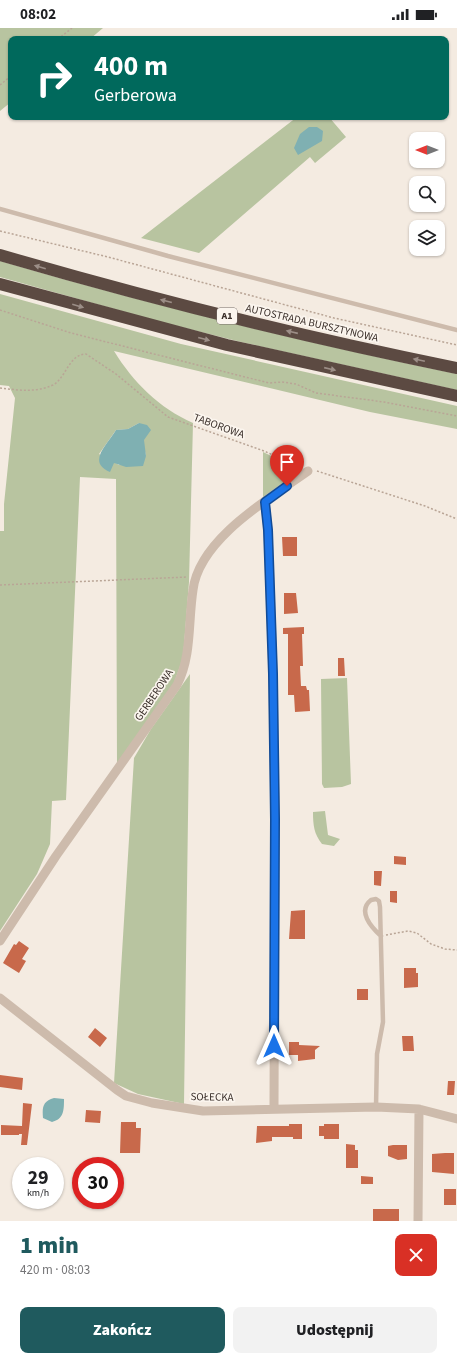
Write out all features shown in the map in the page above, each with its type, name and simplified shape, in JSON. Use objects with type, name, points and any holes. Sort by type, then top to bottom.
[{"type":"highway","name":"AUTOSTRADA BURSZTYNOWA","points":[[0,255],[142,295],[226,316],[340,343],[457,368]]},
{"type":"highway","points":[[0,284],[227,345],[457,396]]},
{"type":"street","name":"GERBEROWA","points":[[0,941],[56,856],[177,685],[184,672],[194,578],[204,559],[232,527],[308,471]]},
{"type":"street","points":[[265,502],[268,530],[273,674],[275,819],[274,1108]]},
{"type":"street","name":"SOŁECKA","points":[[0,998],[126,1096],[152,1103],[203,1111],[274,1108],[376,1107],[419,1109],[457,1120]]},
{"type":"street","points":[[418,1221],[419,1109]]},
{"type":"lane","points":[[0,209],[168,256],[457,330]]},
{"type":"lane","points":[[376,1107],[377,1054],[383,1022],[381,936],[379,901],[371,900],[365,907],[365,914],[371,926],[381,936]]},
{"type":"path","points":[[62,36],[72,28]]},
{"type":"path","points":[[0,85],[8,78]]},
{"type":"path","points":[[0,231],[108,257],[334,318],[457,345]]},
{"type":"path","points":[[0,310],[71,333],[269,383],[282,382],[296,384],[316,393],[457,416]]},
{"type":"path","name":"TABOROWA","points":[[0,388],[29,391],[54,384],[62,376],[76,356],[86,354],[116,374],[168,417],[264,451],[308,471],[313,470],[425,506],[457,519]]},
{"type":"path","points":[[0,585],[121,578],[194,578]]},
{"type":"path","points":[[381,936],[408,931],[417,933],[431,944],[445,949],[457,950]]},
{"type":"green space","points":[[0,28],[103,28],[94,36],[8,36],[8,104],[0,111]]},
{"type":"green space","points":[[293,120],[332,120],[346,137],[315,163],[310,157],[199,253],[141,238]]},
{"type":"green space","points":[[0,261],[113,293],[227,322],[457,374],[457,390],[241,342],[157,321],[0,277]]},
{"type":"green space","points":[[0,294],[181,344],[457,406],[457,429],[370,412],[114,351],[138,383],[148,393],[169,410],[193,423],[189,582],[183,658],[174,683],[117,764],[116,479],[80,477],[66,800],[52,801],[50,844],[37,874],[0,931],[0,531],[4,531],[4,504],[15,398],[9,386],[0,385]],"holes":[[[139,423],[146,456],[119,465],[99,454],[116,430],[128,429]]]},
{"type":"green space","points":[[263,452],[301,470],[263,499]]},
{"type":"green space","points":[[190,674],[184,1104],[138,1094],[114,1083],[134,758],[151,729]]},
{"type":"green space","points":[[347,678],[351,784],[342,787],[324,788],[322,784],[321,679]]},
{"type":"green space","points":[[325,811],[328,835],[340,839],[334,846],[322,844],[314,829],[313,812]]},
{"type":"water","points":[[309,127],[317,127],[323,131],[322,141],[298,155],[294,148],[300,134]]},
{"type":"water","points":[[139,423],[147,425],[151,430],[144,440],[146,456],[143,466],[126,467],[114,463],[110,472],[103,468],[99,458],[101,452],[116,430],[128,429]]},
{"type":"water","points":[[54,1098],[64,1099],[64,1107],[59,1119],[52,1122],[43,1118],[43,1111],[45,1103]]},
{"type":"building","points":[[282,537],[297,537],[297,556],[283,556]]},
{"type":"building","points":[[284,593],[296,593],[298,613],[284,614]]},
{"type":"building","points":[[304,627],[304,634],[302,634],[303,666],[300,666],[301,686],[306,686],[307,690],[309,690],[310,711],[295,712],[294,695],[288,695],[288,634],[283,634],[283,628]]},
{"type":"building","points":[[338,658],[344,658],[345,676],[338,676]]},
{"type":"building","points":[[394,856],[406,857],[406,865],[394,864]]},
{"type":"building","points":[[374,871],[382,871],[381,886],[374,885]]},
{"type":"building","points":[[390,891],[397,891],[397,903],[390,902]]},
{"type":"building","points":[[305,910],[305,939],[289,939],[291,911]]},
{"type":"building","points":[[19,941],[29,948],[22,959],[26,961],[19,973],[3,963],[14,944],[16,945]]},
{"type":"building","points":[[404,968],[416,968],[416,973],[418,973],[418,987],[404,988]]},
{"type":"building","points":[[357,989],[368,989],[368,1000],[357,1000]]},
{"type":"building","points":[[95,1028],[107,1038],[100,1047],[88,1037]]},
{"type":"building","points":[[402,1036],[413,1036],[414,1051],[403,1051]]},
{"type":"building","points":[[289,1042],[299,1042],[299,1045],[320,1046],[315,1050],[315,1059],[298,1061],[298,1055],[289,1055]]},
{"type":"building","points":[[0,1075],[23,1078],[22,1090],[0,1087]]},
{"type":"building","points":[[448,1081],[455,1081],[454,1095],[447,1095]]},
{"type":"building","points":[[23,1103],[32,1104],[27,1145],[21,1145],[22,1134],[1,1135],[1,1125],[22,1126]]},
{"type":"building","points":[[86,1110],[101,1111],[100,1123],[85,1122]]},
{"type":"building","points":[[121,1122],[136,1122],[136,1128],[141,1128],[140,1153],[120,1153]]},
{"type":"building","points":[[289,1124],[302,1124],[302,1139],[293,1139],[293,1137],[272,1137],[272,1141],[256,1143],[257,1126],[289,1126]]},
{"type":"building","points":[[324,1124],[339,1124],[339,1139],[324,1139],[324,1136],[319,1136],[319,1126],[324,1126]]},
{"type":"building","points":[[346,1144],[355,1145],[355,1150],[358,1150],[358,1168],[346,1168]]},
{"type":"building","points":[[407,1145],[407,1159],[398,1160],[388,1156],[388,1146]]},
{"type":"building","points":[[454,1153],[454,1174],[432,1172],[432,1154]]},
{"type":"building","points":[[361,1176],[373,1177],[373,1184],[361,1184]]},
{"type":"building","points":[[444,1189],[456,1189],[456,1205],[444,1205]]},
{"type":"building","points":[[373,1209],[399,1209],[399,1221],[373,1221]]},
{"type":"route","points":[[274,1046],[274,720],[268,530],[265,502],[287,486]]}]
